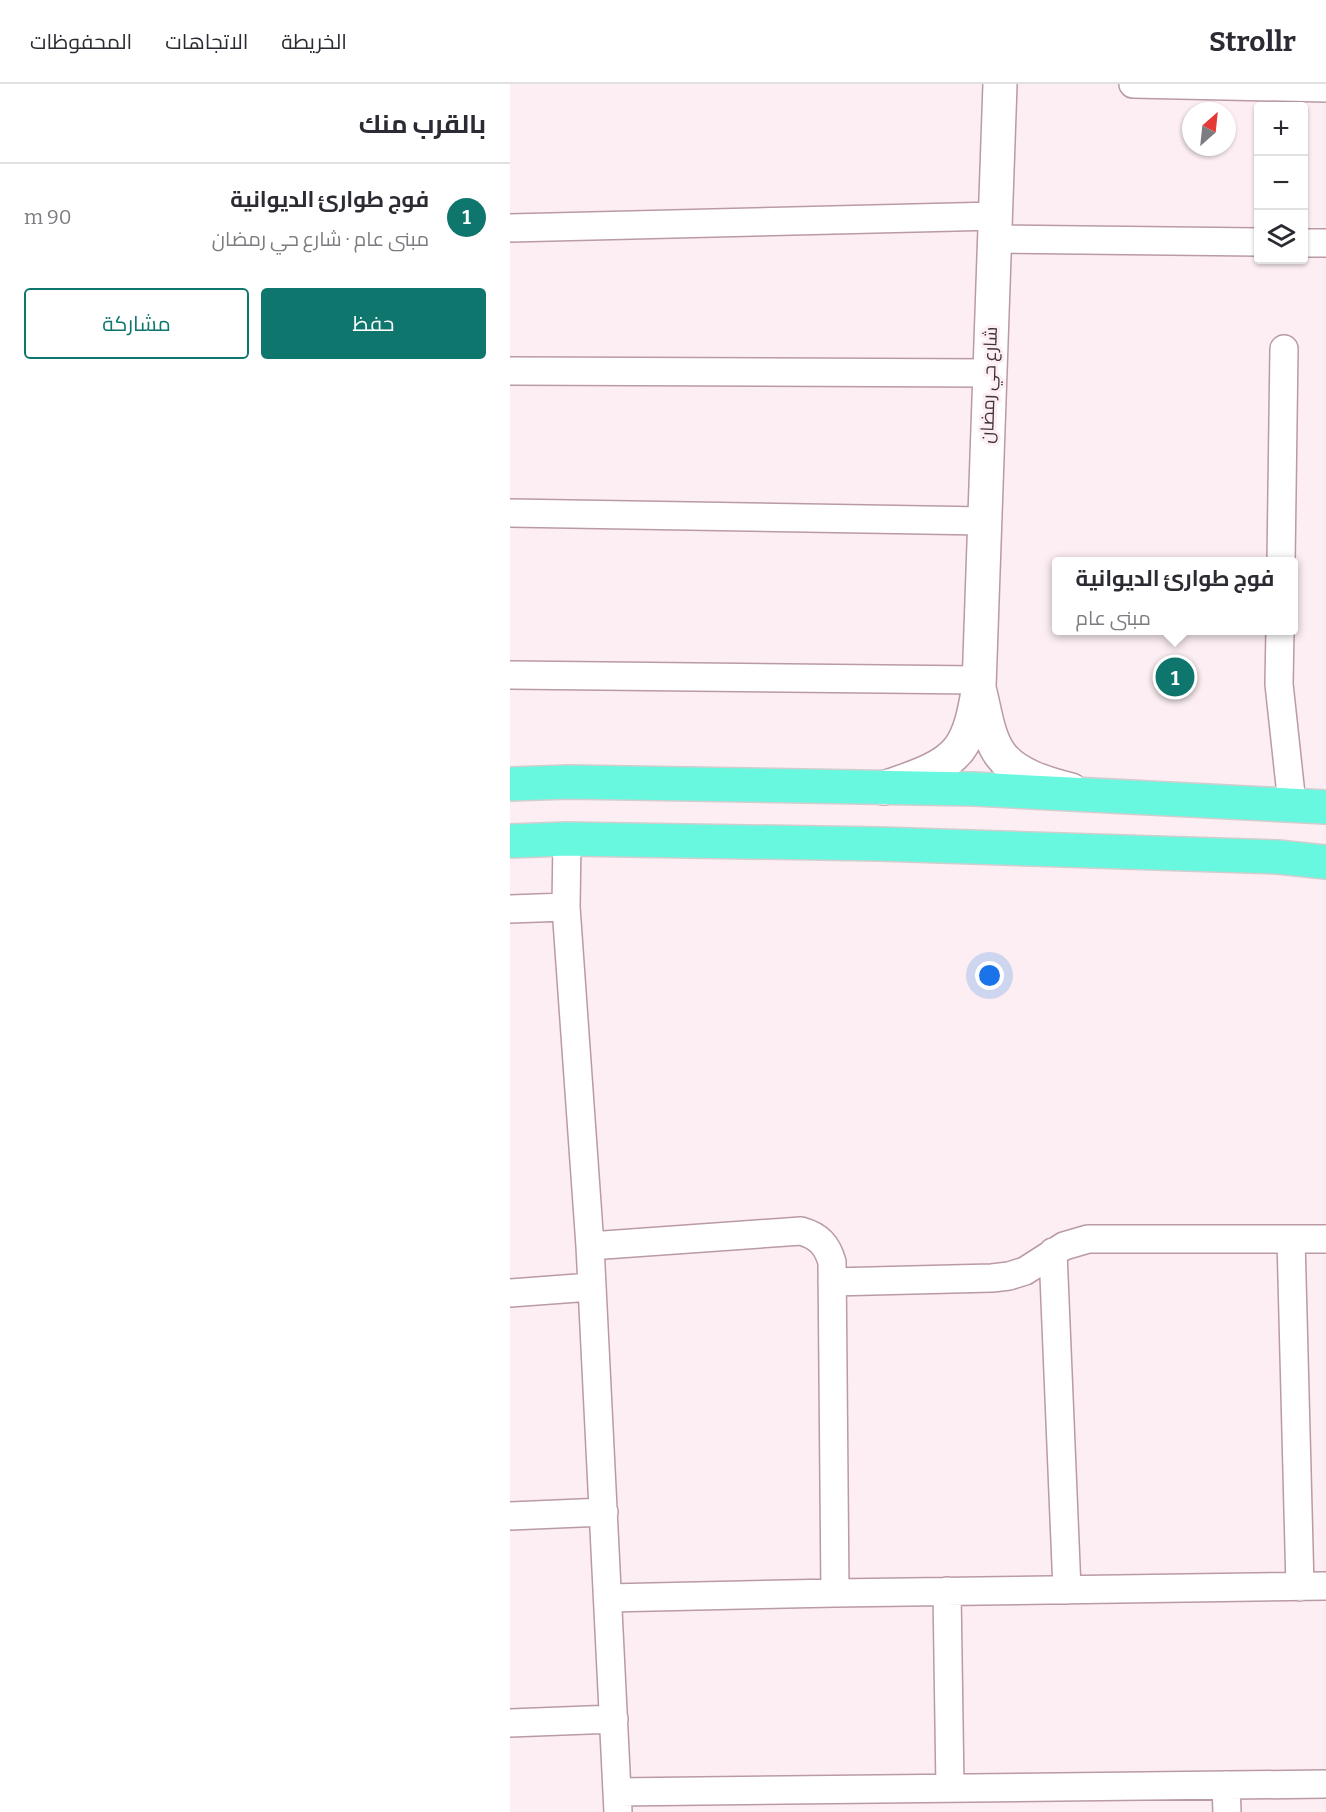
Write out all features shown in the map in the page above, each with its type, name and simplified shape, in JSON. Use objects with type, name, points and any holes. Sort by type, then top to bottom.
[{"type":"main road","points":[[510,784],[569,782],[974,789],[1326,807]]},
{"type":"main road","points":[[510,841],[567,839],[915,845],[1278,857],[1326,862]]},
{"type":"street","name":"شارع حي رمضان","points":[[979,684],[1000,84]]},
{"type":"street","points":[[1133,84],[1326,88]]},
{"type":"street","points":[[510,228],[995,227],[1254,242]]},
{"type":"street","points":[[1308,243],[1326,243]]},
{"type":"street","points":[[1281,557],[1284,349]]},
{"type":"street","points":[[510,371],[990,373]]},
{"type":"street","points":[[510,513],[984,521]]},
{"type":"street","points":[[1280,635],[1279,684],[1292,804]]},
{"type":"street","points":[[510,675],[979,684]]},
{"type":"street","points":[[884,788],[926,772],[947,760],[958,750],[967,735],[979,684]]},
{"type":"street","points":[[979,684],[993,741],[1000,754],[1010,765],[1050,784],[1091,795]]},
{"type":"street","points":[[567,839],[566,907],[590,1246],[617,1802],[862,1800],[950,1788],[1326,1784]]},
{"type":"street","points":[[510,909],[566,907]]},
{"type":"street","points":[[590,1246],[801,1231],[813,1234],[822,1241],[829,1251],[832,1262],[835,1593]]},
{"type":"street","points":[[832,1282],[1009,1276],[1025,1270],[1064,1246],[1088,1239],[1326,1239]]},
{"type":"street","points":[[608,1598],[1313,1587],[1291,1239]]},
{"type":"street","points":[[1053,1252],[1067,1590]]},
{"type":"street","points":[[510,1293],[591,1287]]},
{"type":"street","points":[[510,1516],[604,1512]]},
{"type":"street","points":[[947,1591],[950,1788]]},
{"type":"street","points":[[510,1723],[614,1719]]},
{"type":"street","points":[[1226,1785],[1227,1812]]},
{"type":"place","name":"فوج طوارئ الديوانية","points":[[1175,677]]}]
